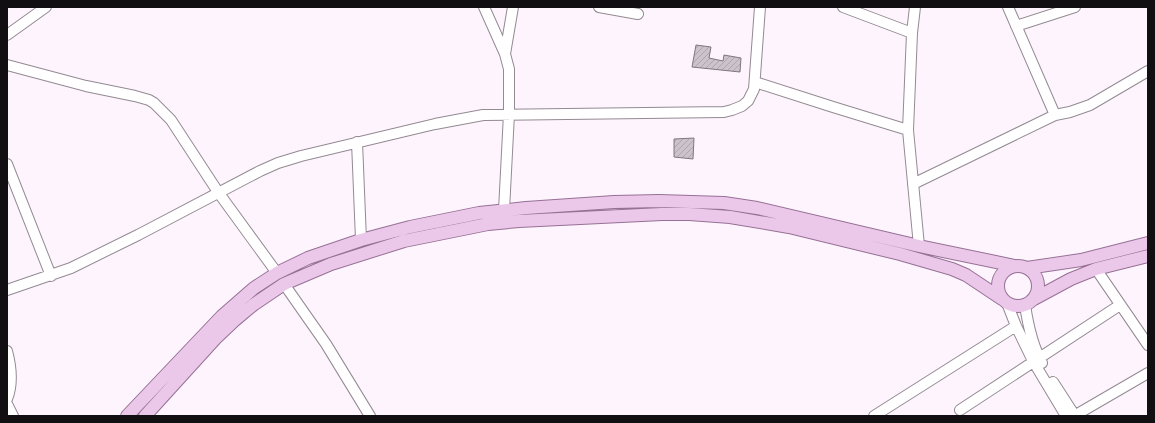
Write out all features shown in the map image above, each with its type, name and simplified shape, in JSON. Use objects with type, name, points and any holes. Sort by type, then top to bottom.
[{"type":"main road","points":[[127,416],[222,316],[249,292],[277,273],[308,258],[361,240],[410,227],[464,216],[504,210],[562,205],[652,201],[724,203],[757,208],[919,246],[1021,267],[1035,275],[1038,285],[1037,291],[1029,302]]},
{"type":"main road","points":[[145,416],[215,339],[235,320],[253,305],[284,284],[330,264],[404,241],[468,228],[519,221],[689,214],[730,217],[789,227],[900,254],[959,272],[1013,305],[1029,302],[1059,284],[1096,269],[1148,256]]},
{"type":"main road","points":[[1005,301],[999,294],[998,282],[1004,271],[1021,267],[1081,260],[1148,243]]},
{"type":"street","points":[[7,35],[46,7]]},
{"type":"street","points":[[484,7],[505,54],[509,69],[509,114],[504,210]]},
{"type":"street","points":[[505,54],[513,7]]},
{"type":"street","points":[[599,7],[638,14]]},
{"type":"street","points":[[7,290],[71,268],[138,235],[218,192],[278,163],[357,142],[469,116],[509,114],[724,112],[732,110],[742,106],[748,101],[752,94],[755,82],[760,7]]},
{"type":"street","points":[[843,7],[912,34]]},
{"type":"street","points":[[915,7],[912,34],[908,130],[919,246]]},
{"type":"street","points":[[1008,7],[1054,115]]},
{"type":"street","points":[[1016,26],[1075,7]]},
{"type":"street","points":[[7,65],[86,86],[135,96],[154,103],[171,120],[218,192],[277,273]]},
{"type":"street","points":[[913,184],[1054,115],[1070,112],[1090,105],[1148,71]]},
{"type":"street","points":[[755,82],[908,130]]},
{"type":"street","points":[[357,142],[361,240]]},
{"type":"street","points":[[7,164],[10,180],[51,276]]},
{"type":"street","points":[[1096,269],[1148,345]]},
{"type":"street","points":[[284,284],[326,344],[370,416]]},
{"type":"street","points":[[1005,301],[1016,326],[1074,416],[1148,373]]},
{"type":"street","points":[[1029,302],[1029,328],[1036,359],[1066,416]]},
{"type":"street","points":[[960,410],[1120,305]]},
{"type":"street","points":[[874,416],[1016,326]]},
{"type":"street","points":[[7,351],[11,382],[10,392],[7,399]]},
{"type":"street","points":[[7,404],[13,416]]},
{"type":"building","points":[[696,45],[711,47],[709,58],[723,61],[724,55],[741,58],[740,72],[692,67]]},
{"type":"building","points":[[694,138],[693,159],[674,157],[674,139]]}]
